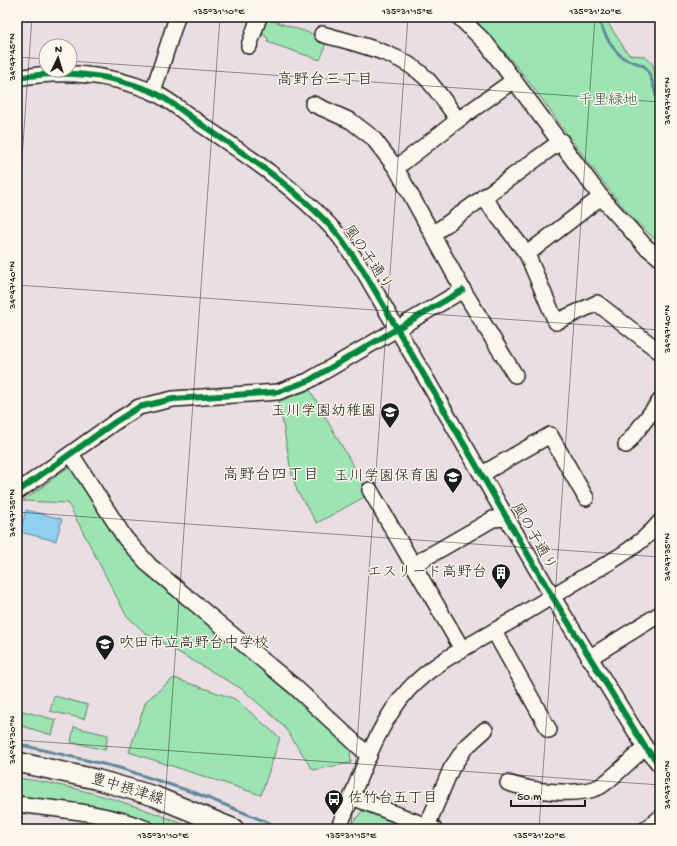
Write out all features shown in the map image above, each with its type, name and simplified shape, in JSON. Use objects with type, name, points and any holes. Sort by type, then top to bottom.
[{"type":"main road","name":"豊中摂津線","points":[[17,762],[95,779],[154,796],[234,829]]},
{"type":"street","points":[[153,92],[178,17]]},
{"type":"street","points":[[249,46],[259,17]]},
{"type":"street","points":[[459,17],[486,43],[561,141],[601,197],[645,246],[660,258]]},
{"type":"street","points":[[322,34],[376,50],[403,62],[426,78],[458,120]]},
{"type":"street","name":"風の子通り","points":[[17,78],[40,74],[77,73],[105,77],[153,92],[255,162],[310,205],[336,232],[363,270],[589,658],[645,747],[660,765]]},
{"type":"street","points":[[396,168],[458,120],[514,80]]},
{"type":"street","points":[[313,104],[351,121],[373,138],[396,168],[464,290],[515,375]]},
{"type":"street","points":[[433,234],[561,141]]},
{"type":"street","points":[[483,197],[527,254],[556,322],[597,303],[660,352]]},
{"type":"street","points":[[527,254],[601,197]]},
{"type":"street","points":[[17,492],[115,422],[139,407],[173,399],[278,392],[308,381],[464,290]]},
{"type":"street","points":[[626,445],[660,401]]},
{"type":"street","points":[[482,474],[550,435],[586,498]]},
{"type":"street","points":[[71,454],[125,538],[150,566],[295,687],[369,756]]},
{"type":"street","points":[[370,490],[462,649]]},
{"type":"street","points":[[413,565],[493,519],[507,518]]},
{"type":"street","points":[[338,829],[369,756],[390,715],[409,689],[426,674],[462,649],[619,557],[654,529],[660,522]]},
{"type":"street","points":[[589,658],[660,614]]},
{"type":"street","points":[[494,631],[549,730]]},
{"type":"street","points":[[352,797],[431,827],[450,769],[464,748],[485,730]]},
{"type":"street","points":[[508,783],[520,787],[576,793],[599,787],[645,747]]},
{"type":"street","points":[[17,804],[102,823],[130,822],[146,829]]},
{"type":"street","points":[[646,829],[660,818]]},
{"type":"green space","name":"千里緑地","points":[[472,17],[604,17],[630,55],[644,56],[652,63],[660,88],[660,243],[649,234],[619,203],[517,67]]},
{"type":"green space","points":[[264,18],[322,37],[325,46],[320,60],[267,42],[268,38],[263,35],[260,30]]},
{"type":"green space","points":[[310,390],[367,490],[368,495],[317,523],[297,491],[291,471],[279,401]]},
{"type":"green space","points":[[70,466],[147,571],[291,693],[350,747],[351,763],[313,770],[283,725],[242,689],[145,633],[126,615],[68,503],[23,501]]},
{"type":"green space","points":[[174,678],[235,699],[280,738],[261,795],[129,752],[146,701]]},
{"type":"green space","points":[[54,696],[88,705],[84,719],[50,711]]},
{"type":"green space","points":[[23,711],[56,720],[52,735],[19,725]]},
{"type":"green space","points":[[74,727],[108,735],[105,750],[71,742]]},
{"type":"green space","points":[[17,778],[85,791],[130,804],[195,829],[162,829],[133,817],[17,799]]},
{"type":"green space","points":[[363,810],[427,829],[353,829],[351,825]]},
{"type":"water","points":[[26,510],[62,519],[56,541],[20,532]]},
{"type":"waterway","points":[[597,17],[613,48],[624,58],[641,64],[649,72],[660,109]]},
{"type":"waterway","points":[[17,744],[120,768],[198,794],[284,829]]},
{"type":"cycle path","points":[[17,78],[51,74],[85,75],[118,80],[158,94],[254,161],[288,187],[320,215],[342,239],[363,270],[552,596],[645,747],[660,765]]},
{"type":"cycle path","points":[[17,492],[115,422],[139,407],[173,399],[278,392],[308,381],[463,290]]},
{"type":"place","name":"玉川学園幼稚園","points":[[390,429]]},
{"type":"place","name":"玉川学園保育園","points":[[453,494]]},
{"type":"place","name":"エスリード高野台","points":[[501,590]]},
{"type":"place","name":"吹田市立高野台中学校","points":[[105,661]]},
{"type":"place","name":"佐竹台五丁目","points":[[334,816]]},
{"type":"district","name":"高野台三丁目","points":[[325,81]]},
{"type":"district","name":"高野台四丁目","points":[[271,476]]}]
